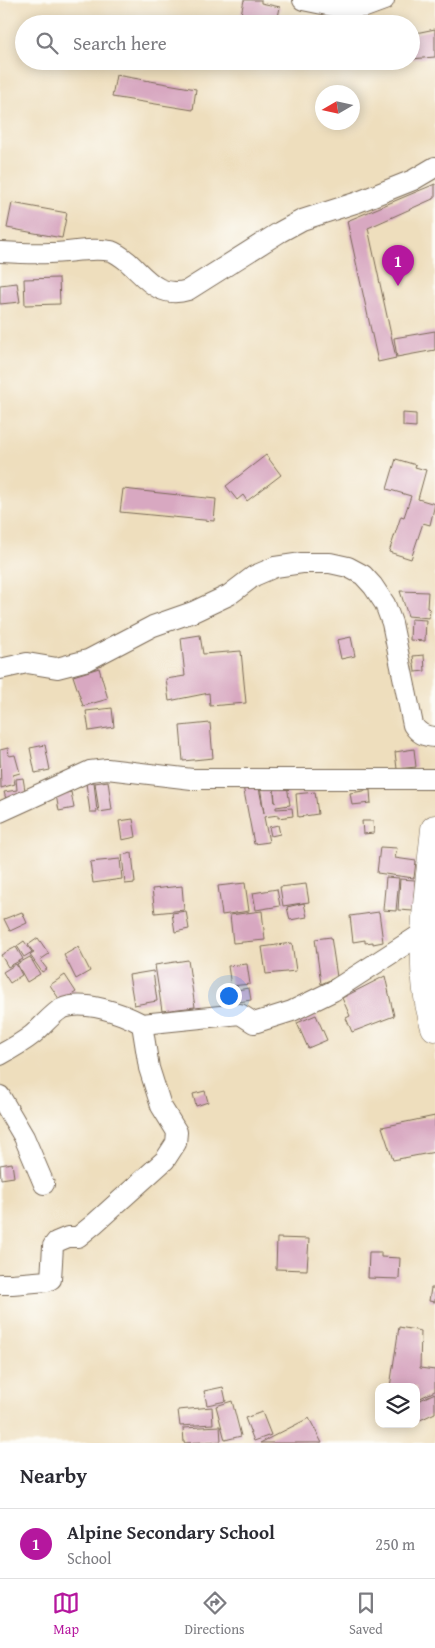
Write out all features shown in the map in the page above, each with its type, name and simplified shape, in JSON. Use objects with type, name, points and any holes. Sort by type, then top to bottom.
[{"type":"main road","points":[[435,829],[430,931],[425,973],[435,1026]]},
{"type":"street","points":[[303,0],[342,8],[365,7],[384,0]]},
{"type":"street","points":[[0,252],[50,254],[99,250],[111,251],[119,255],[159,289],[164,292],[178,293],[188,290],[302,220],[358,202],[413,180],[435,167]]},
{"type":"street","points":[[0,669],[27,663],[57,668],[88,660],[153,626],[193,612],[229,596],[254,576],[275,567],[302,563],[330,563],[348,567],[363,575],[385,604],[392,623],[413,725],[418,733],[435,737]]},
{"type":"street","points":[[0,812],[90,771],[107,769],[192,779],[435,779]]},
{"type":"street","points":[[0,1055],[15,1048],[61,1010],[80,1006],[102,1009],[131,1018],[142,1024],[240,1014],[254,1023],[292,1011],[333,991],[430,931]]},
{"type":"street","points":[[0,1284],[47,1281],[51,1279],[53,1246],[56,1242],[68,1237],[78,1237],[94,1224],[165,1160],[176,1143],[177,1132],[161,1106],[149,1068],[142,1024]]},
{"type":"street","points":[[0,1096],[24,1137],[44,1184]]},
{"type":"building","points":[[244,0],[261,0],[261,3],[280,7],[278,15],[241,15]]},
{"type":"building","points":[[435,29],[435,57],[420,58],[420,32]]},
{"type":"building","points":[[116,75],[196,89],[193,110],[112,97]]},
{"type":"building","points":[[435,184],[435,198],[368,228],[396,358],[378,362],[347,221]]},
{"type":"building","points":[[12,203],[67,213],[62,238],[7,228]]},
{"type":"building","points":[[59,278],[60,304],[25,305],[24,279]]},
{"type":"building","points":[[17,283],[20,302],[0,304],[0,285]]},
{"type":"building","points":[[435,331],[435,350],[397,357],[394,338]]},
{"type":"building","points":[[403,413],[416,414],[416,427],[403,426]]},
{"type":"building","points":[[266,455],[281,475],[247,501],[243,495],[237,500],[226,486]]},
{"type":"building","points":[[396,459],[426,470],[418,499],[435,504],[430,525],[423,523],[411,559],[389,552],[401,516],[404,517],[411,496],[387,489]]},
{"type":"building","points":[[123,489],[216,499],[214,521],[120,512]]},
{"type":"building","points":[[400,591],[428,592],[427,608],[430,609],[429,618],[408,616]]},
{"type":"building","points":[[411,619],[426,620],[425,641],[410,640]]},
{"type":"building","points":[[200,635],[203,654],[241,651],[246,703],[210,706],[209,693],[169,701],[166,679],[185,676],[181,638]]},
{"type":"building","points":[[351,637],[355,656],[341,659],[337,640]]},
{"type":"building","points":[[424,655],[425,671],[415,672],[413,656]]},
{"type":"building","points":[[99,668],[108,699],[83,706],[73,676]]},
{"type":"building","points":[[112,708],[114,727],[89,731],[86,711]]},
{"type":"building","points":[[210,723],[213,758],[183,761],[180,726]]},
{"type":"building","points":[[45,745],[50,770],[35,773],[30,748]]},
{"type":"building","points":[[8,748],[9,756],[15,755],[20,773],[13,775],[15,784],[1,788],[0,750]]},
{"type":"building","points":[[414,749],[416,767],[397,769],[395,752]]},
{"type":"building","points":[[23,778],[26,796],[6,799],[4,792],[17,790],[16,779]]},
{"type":"building","points":[[108,781],[112,810],[99,812],[95,783]]},
{"type":"building","points":[[94,782],[97,812],[90,812],[86,783]]},
{"type":"building","points":[[258,783],[264,813],[260,786],[273,784],[275,803],[274,787],[287,785],[290,805],[276,807],[276,809],[292,808],[293,816],[278,818],[278,815],[264,817],[269,842],[254,844],[243,786]]},
{"type":"building","points":[[370,790],[371,803],[352,805],[350,793]]},
{"type":"building","points":[[71,792],[74,808],[59,811],[56,795]]},
{"type":"building","points":[[315,792],[318,814],[298,817],[296,794]]},
{"type":"building","points":[[133,819],[136,837],[122,840],[119,821]]},
{"type":"building","points":[[362,821],[373,821],[374,833],[363,834]]},
{"type":"building","points":[[278,825],[280,834],[271,836],[269,827]]},
{"type":"building","points":[[380,847],[397,848],[395,858],[416,861],[414,878],[377,873]]},
{"type":"building","points":[[132,853],[135,883],[125,884],[122,855]]},
{"type":"building","points":[[120,859],[122,879],[93,883],[90,862]]},
{"type":"building","points":[[386,877],[399,878],[396,911],[383,910]]},
{"type":"building","points":[[400,879],[415,880],[413,911],[398,910]]},
{"type":"building","points":[[245,883],[249,911],[222,915],[218,886]]},
{"type":"building","points":[[306,884],[309,902],[283,906],[280,887]]},
{"type":"building","points":[[182,886],[184,910],[155,913],[152,889]]},
{"type":"building","points":[[277,889],[280,906],[256,910],[253,893]]},
{"type":"building","points":[[304,903],[307,917],[290,920],[287,907]]},
{"type":"building","points":[[186,911],[189,929],[175,932],[172,913]]},
{"type":"building","points":[[262,911],[265,940],[233,943],[230,915]]},
{"type":"building","points":[[22,912],[27,923],[10,931],[4,919]]},
{"type":"building","points":[[379,912],[383,942],[373,944],[373,942],[365,943],[365,940],[353,942],[350,916]]},
{"type":"building","points":[[331,937],[337,977],[321,984],[315,939]]},
{"type":"building","points":[[38,938],[49,954],[40,960],[47,969],[42,972],[30,955],[34,953],[28,945]]},
{"type":"building","points":[[24,941],[32,952],[24,957],[17,946]]},
{"type":"building","points":[[292,943],[296,971],[266,974],[262,947]]},
{"type":"building","points":[[16,947],[23,959],[8,967],[1,955]]},
{"type":"building","points":[[78,947],[90,971],[76,979],[64,955]]},
{"type":"building","points":[[30,957],[40,974],[27,982],[17,964]]},
{"type":"building","points":[[188,960],[195,1007],[162,1011],[155,965]]},
{"type":"building","points":[[16,964],[22,975],[10,983],[3,972]]},
{"type":"building","points":[[247,964],[250,984],[231,986],[228,966]]},
{"type":"building","points":[[153,971],[157,1001],[134,1005],[129,975]]},
{"type":"building","points":[[65,975],[76,992],[61,1002],[50,985]]},
{"type":"building","points":[[385,976],[394,1016],[352,1032],[346,1018],[350,1016],[342,998]]},
{"type":"building","points":[[249,988],[251,1000],[232,1003],[230,991]]},
{"type":"building","points":[[316,1015],[327,1040],[308,1048],[297,1023]]},
{"type":"building","points":[[205,1091],[208,1102],[196,1106],[193,1094]]},
{"type":"building","points":[[435,1116],[435,1152],[393,1160],[382,1127]]},
{"type":"building","points":[[12,1163],[14,1177],[1,1179],[0,1165]]},
{"type":"building","points":[[277,1238],[309,1239],[307,1270],[276,1269]]},
{"type":"building","points":[[369,1252],[381,1252],[381,1257],[400,1258],[399,1279],[368,1278]]},
{"type":"building","points":[[431,1288],[435,1288],[435,1302],[429,1301]]},
{"type":"building","points":[[399,1327],[421,1331],[420,1368],[435,1370],[435,1391],[420,1398],[420,1383],[391,1383]]},
{"type":"building","points":[[223,1387],[226,1401],[207,1405],[204,1391]]},
{"type":"building","points":[[435,1393],[435,1413],[420,1420],[420,1400]]},
{"type":"building","points":[[232,1401],[241,1436],[225,1440],[216,1406]]},
{"type":"building","points":[[212,1407],[213,1424],[180,1426],[178,1410]]},
{"type":"building","points":[[262,1412],[271,1435],[254,1441],[245,1418]]},
{"type":"building","points":[[309,1418],[322,1443],[260,1443]]},
{"type":"building","points":[[220,1426],[221,1441],[184,1443],[183,1428]]},
{"type":"place","name":"Alpine Secondary School","points":[[398,286]]}]
